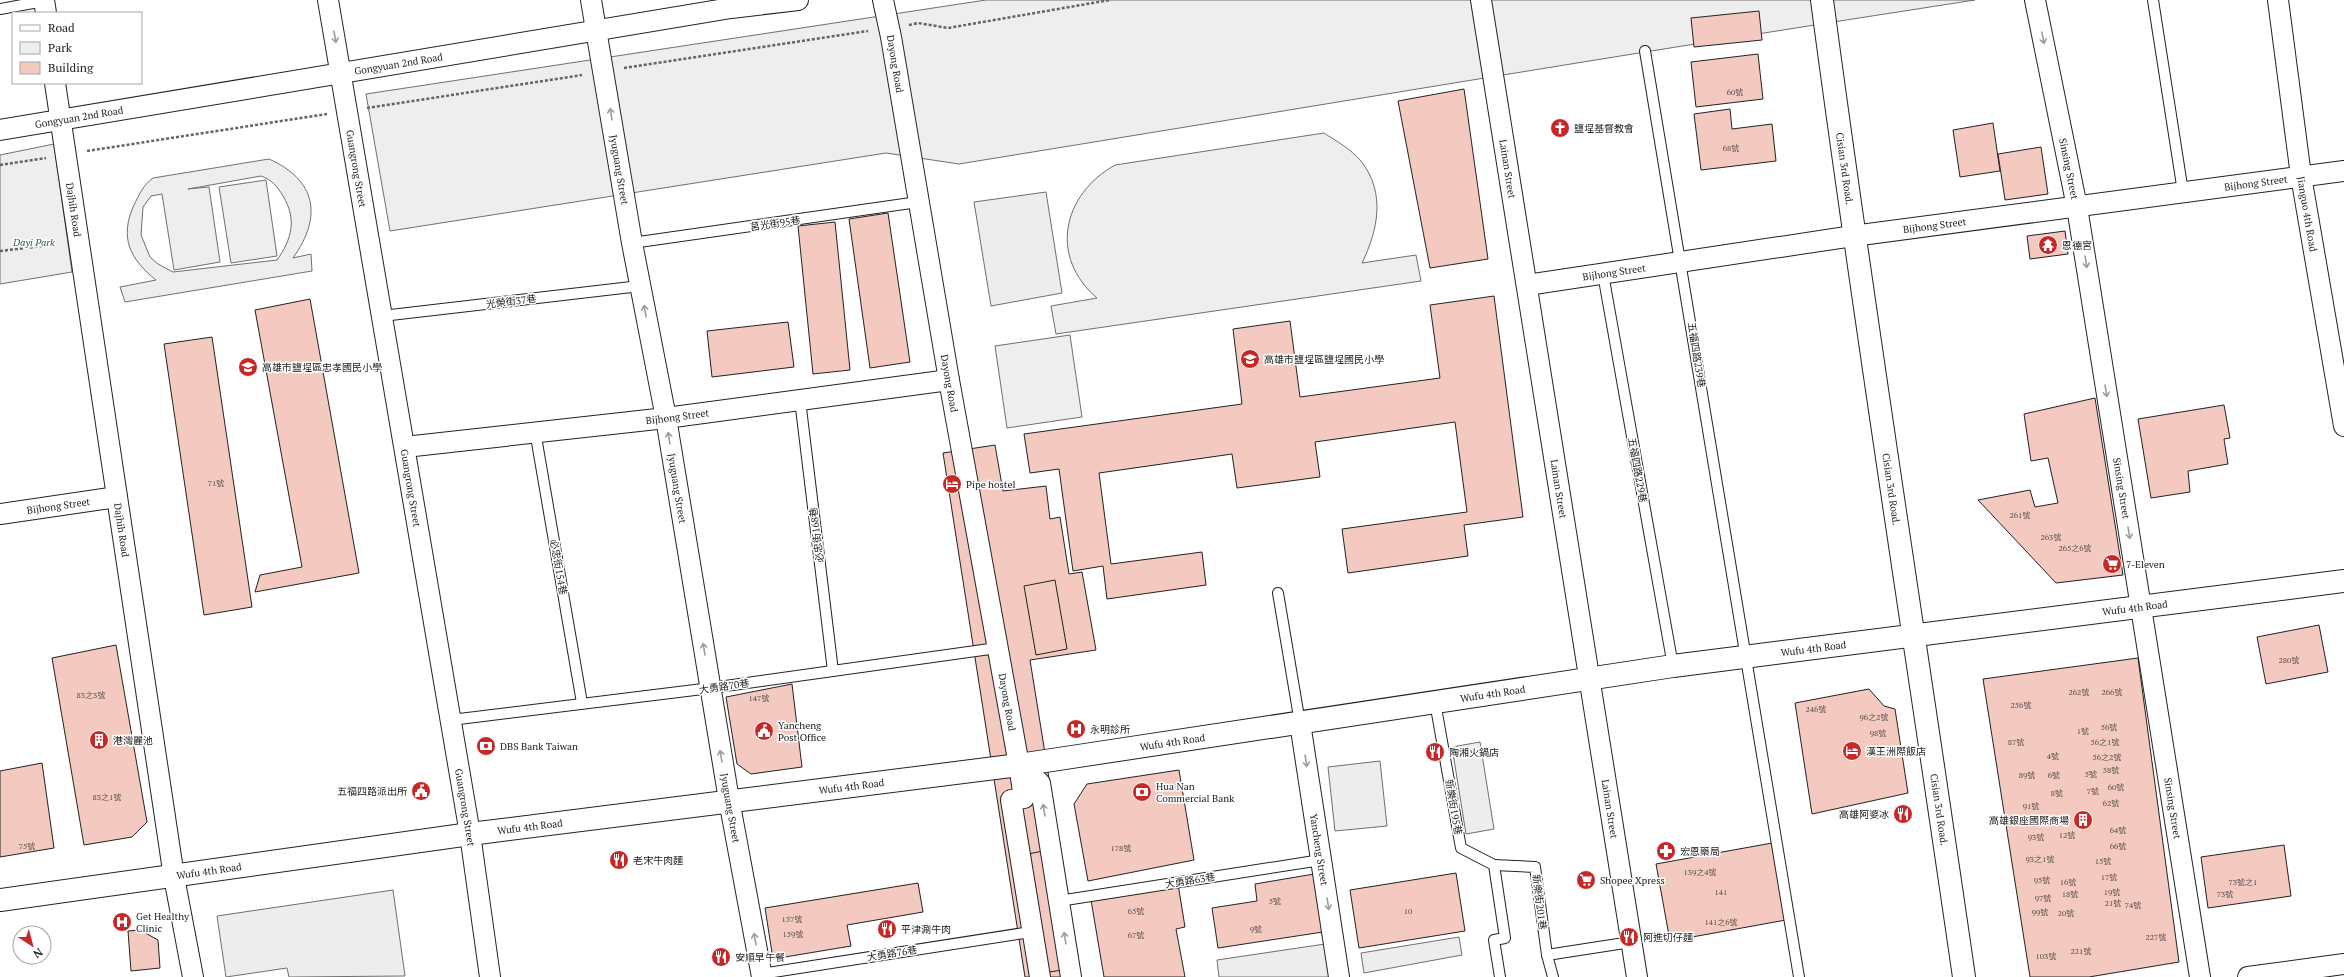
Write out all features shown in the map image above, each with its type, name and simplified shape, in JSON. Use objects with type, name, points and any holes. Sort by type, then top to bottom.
[{"type":"street","name":"Guangrong Street","points":[[328,0],[342,73],[470,834],[490,977]]},
{"type":"street","name":"Jyuguang Street","points":[[591,0],[632,243],[666,418],[729,800],[762,975]]},
{"type":"street","name":"Gongyuan 2nd Road","points":[[0,130],[596,31],[731,4],[798,0]]},
{"type":"street","name":"Dayong Road","points":[[883,0],[891,37],[949,380],[1019,765],[1024,798],[1012,800],[1040,977]]},
{"type":"street","name":"Lainan Street","points":[[1481,0],[1637,977]]},
{"type":"street","name":"Cisian 3rd Road.","points":[[1822,0],[1853,236],[1915,634],[1964,977]]},
{"type":"street","name":"Sinsing Street","points":[[2035,0],[2077,207],[2200,977]]},
{"type":"street","name":"Jianguo 4th Road","points":[[2278,0],[2301,176],[2344,426]]},
{"type":"street","name":"Dajhih Road","points":[[55,84],[174,876],[193,977]]},
{"type":"street","name":"Bijhong Street","points":[[1527,285],[1682,263],[1853,236],[2344,171]]},
{"type":"street","name":"Bijhong Street","points":[[405,447],[535,431],[666,418],[949,380]]},
{"type":"street","name":"Bijhong Street","points":[[0,514],[117,497]]},
{"type":"street","name":"Wufu 4th Road","points":[[0,900],[470,834],[729,800],[1019,765],[1673,666],[1748,658],[1915,634],[2344,581]]},
{"type":"street","name":"Yancheng Street","points":[[1300,723],[1340,977]]},
{"type":"street","points":[[1031,977],[1003,796],[1019,765],[1040,783],[1071,977]]},
{"type":"street","points":[[2248,977],[2318,972],[2344,964]]},
{"type":"lane","points":[[2153,0],[2183,192]]},
{"type":"lane","points":[[0,9],[45,5]]},
{"type":"lane","name":"五福四路239巷","points":[[1645,51],[1748,658],[1799,977]]},
{"type":"lane","name":"莒光街95巷","points":[[632,243],[918,202]]},
{"type":"lane","name":"五福四路229巷","points":[[1603,274],[1673,666]]},
{"type":"lane","name":"光榮街37巷","points":[[382,316],[640,286]]},
{"type":"lane","name":"必忠街168巷","points":[[800,400],[833,671]]},
{"type":"lane","name":"必忠街154巷","points":[[535,431],[582,703]]},
{"type":"lane","points":[[1278,593],[1300,723]]},
{"type":"lane","name":"大勇路70巷","points":[[451,720],[711,688],[997,648]]},
{"type":"lane","name":"新樂街195巷","points":[[1435,702],[1461,848],[1494,865]]},
{"type":"lane","name":"大勇路63巷","points":[[1059,901],[1321,860]]},
{"type":"lane","points":[[1494,865],[1505,938],[1494,940],[1500,977]]},
{"type":"lane","name":"新樂街201巷","points":[[1494,865],[1535,867],[1547,955],[1553,977]]},
{"type":"lane","name":"大勇路76巷","points":[[762,975],[1024,933]]},
{"type":"lane","points":[[1547,955],[1631,942]]},
{"type":"path","points":[[918,23],[948,28],[1110,0]]},
{"type":"path","points":[[630,67],[851,34]]},
{"type":"path","points":[[365,108],[589,74]]},
{"type":"path","points":[[97,150],[326,114]]},
{"type":"path","points":[[0,165],[23,162]]},
{"type":"path","points":[[0,251],[42,246]]},
{"type":"green space","points":[[986,0],[1975,0],[1594,60],[959,164],[886,153],[390,231],[366,94]]},
{"type":"green space","points":[[1324,133],[1353,153],[1361,161],[1369,173],[1374,186],[1377,199],[1375,225],[1368,250],[1362,263],[1416,255],[1421,281],[1056,334],[1051,306],[1097,298],[1082,282],[1072,264],[1068,246],[1068,227],[1073,209],[1083,193],[1097,178],[1115,165]]},
{"type":"green space","name":"Dayi Park","points":[[54,144],[72,272],[0,284],[0,155]]},
{"type":"green space","points":[[269,159],[285,168],[297,177],[305,188],[310,201],[311,214],[309,228],[303,243],[293,258],[311,254],[312,271],[125,302],[120,287],[156,280],[139,264],[134,256],[130,247],[127,228],[134,205],[144,187],[153,178]],"holes":[[[261,176],[271,181],[279,189],[290,213],[291,229],[289,237],[277,260],[173,272],[158,264],[150,257],[141,235],[143,207],[151,196],[162,194],[174,270],[220,262],[209,187],[188,189]]]},
{"type":"green space","points":[[266,180],[277,256],[231,263],[219,187]]},
{"type":"green space","points":[[1070,335],[1082,417],[1007,428],[995,346]]},
{"type":"shaded area","points":[[1046,192],[1062,293],[991,306],[974,202]]},
{"type":"shaded area","points":[[1480,742],[1494,829],[1466,834],[1452,747]]},
{"type":"shaded area","points":[[1380,761],[1387,826],[1335,831],[1328,767]]},
{"type":"shaded area","points":[[393,890],[405,976],[289,977],[287,968],[226,977],[217,916]]},
{"type":"shaded area","points":[[1459,937],[1462,955],[1364,973],[1361,953]]},
{"type":"shaded area","points":[[1325,944],[1330,977],[1219,977],[1217,960]]},
{"type":"building","points":[[1759,11],[1762,40],[1694,47],[1691,18]]},
{"type":"building","points":[[1758,54],[1763,99],[1696,107],[1691,62]]},
{"type":"building","points":[[1464,89],[1488,259],[1430,268],[1398,101]]},
{"type":"building","points":[[1730,109],[1732,129],[1772,124],[1776,161],[1701,170],[1694,114]]},
{"type":"building","points":[[1993,123],[2000,171],[1960,177],[1953,130]]},
{"type":"building","points":[[2041,147],[2048,194],[2005,200],[1998,154]]},
{"type":"building","points":[[888,213],[910,362],[870,368],[849,219]]},
{"type":"building","points":[[835,222],[850,370],[813,374],[798,226]]},
{"type":"building","name":"恩德宮","points":[[2065,231],[2068,254],[2030,259],[2027,236]]},
{"type":"building","points":[[1494,296],[1523,517],[1464,525],[1468,556],[1348,573],[1342,529],[1467,512],[1455,422],[1315,442],[1320,477],[1237,488],[1232,454],[1099,473],[1111,564],[1202,552],[1206,585],[1107,599],[1103,566],[1073,571],[1059,469],[1030,473],[1024,434],[1242,404],[1233,329],[1290,321],[1300,397],[1440,378],[1430,305]]},
{"type":"building","points":[[310,299],[359,573],[255,592],[260,575],[302,567],[255,310]]},
{"type":"building","points":[[788,322],[794,367],[712,377],[707,331]]},
{"type":"building","points":[[212,337],[252,607],[204,615],[164,344]]},
{"type":"building","points":[[2095,398],[2123,575],[2056,583],[1978,500],[2030,490],[2035,507],[2058,503],[2048,458],[2031,461],[2024,414]]},
{"type":"building","points":[[2224,405],[2230,438],[2224,439],[2228,464],[2188,471],[2190,492],[2151,498],[2138,419]]},
{"type":"building","points":[[995,445],[1003,491],[1046,486],[1050,519],[1060,517],[1069,574],[1082,572],[1096,650],[1030,660],[1081,977],[1025,977],[943,453]]},
{"type":"building","points":[[1055,580],[1067,649],[1036,655],[1024,586]]},
{"type":"building","points":[[2319,625],[2328,672],[2266,684],[2257,637]]},
{"type":"building","name":"港灣麗池","points":[[116,645],[147,822],[132,837],[84,845],[52,658]]},
{"type":"building","name":"高雄銀座國際商場","points":[[2138,658],[2179,962],[2089,977],[2030,977],[1983,679]]},
{"type":"building","name":"Yancheng Post Office","points":[[792,684],[802,767],[751,774],[737,764],[726,697]]},
{"type":"building","name":"漢王洲際飯店","points":[[1869,689],[1884,706],[1895,709],[1908,793],[1812,814],[1795,703]]},
{"type":"building","points":[[42,763],[54,848],[0,857],[0,771]]},
{"type":"building","points":[[1179,770],[1194,860],[1088,881],[1074,804],[1087,784]]},
{"type":"building","points":[[1034,804],[1043,851],[1028,854],[1020,807]]},
{"type":"building","points":[[1772,843],[1786,920],[1670,941],[1656,864]]},
{"type":"building","points":[[2284,845],[2291,896],[2208,908],[2201,857]]},
{"type":"building","points":[[1456,873],[1465,931],[1359,948],[1350,890]]},
{"type":"building","points":[[1314,874],[1323,932],[1218,948],[1212,908],[1257,901],[1255,884]]},
{"type":"building","points":[[918,883],[923,912],[847,925],[851,946],[773,959],[765,908]]},
{"type":"building","points":[[1178,884],[1185,927],[1176,929],[1185,977],[1104,977],[1091,900]]},
{"type":"building","points":[[140,930],[158,940],[160,968],[131,971],[128,931]]},
{"type":"building","points":[[1062,970],[1063,977],[1044,977],[1043,973]]},
{"type":"place","name":"鹽埕基督教會","points":[[1560,128]]},
{"type":"place","name":"恩德宮","points":[[2048,245]]},
{"type":"place","name":"高雄市鹽埕區鹽埕國民小學","points":[[1250,359]]},
{"type":"place","name":"高雄市鹽埕區忠孝國民小學","points":[[248,367]]},
{"type":"place","name":"Pipe hostel","points":[[952,484]]},
{"type":"place","name":"7-Eleven","points":[[2112,564]]},
{"type":"place","name":"永明診所","points":[[1076,729]]},
{"type":"place","name":"Yancheng Post Office","points":[[764,731]]},
{"type":"place","name":"港灣麗池","points":[[99,740]]},
{"type":"place","name":"DBS Bank Taiwan","points":[[486,746]]},
{"type":"place","name":"漢王洲際飯店","points":[[1852,751]]},
{"type":"place","name":"陶湘火鍋店","points":[[1435,752]]},
{"type":"place","name":"五福四路派出所","points":[[421,791]]},
{"type":"place","name":"Hua Nan Commercial Bank","points":[[1142,792]]},
{"type":"place","name":"高雄阿婆冰","points":[[1903,814]]},
{"type":"place","name":"高雄銀座國際商場","points":[[2083,820]]},
{"type":"place","name":"宏恩藥局","points":[[1666,851]]},
{"type":"place","name":"老宋牛肉麵","points":[[619,860]]},
{"type":"place","name":"Shopee Xpress","points":[[1586,880]]},
{"type":"place","name":"Get Healthy Clinic","points":[[122,922]]},
{"type":"place","name":"平津涮牛肉","points":[[887,929]]},
{"type":"place","name":"阿進切仔麵","points":[[1629,937]]},
{"type":"place","name":"安順早午餐","points":[[721,957]]}]
